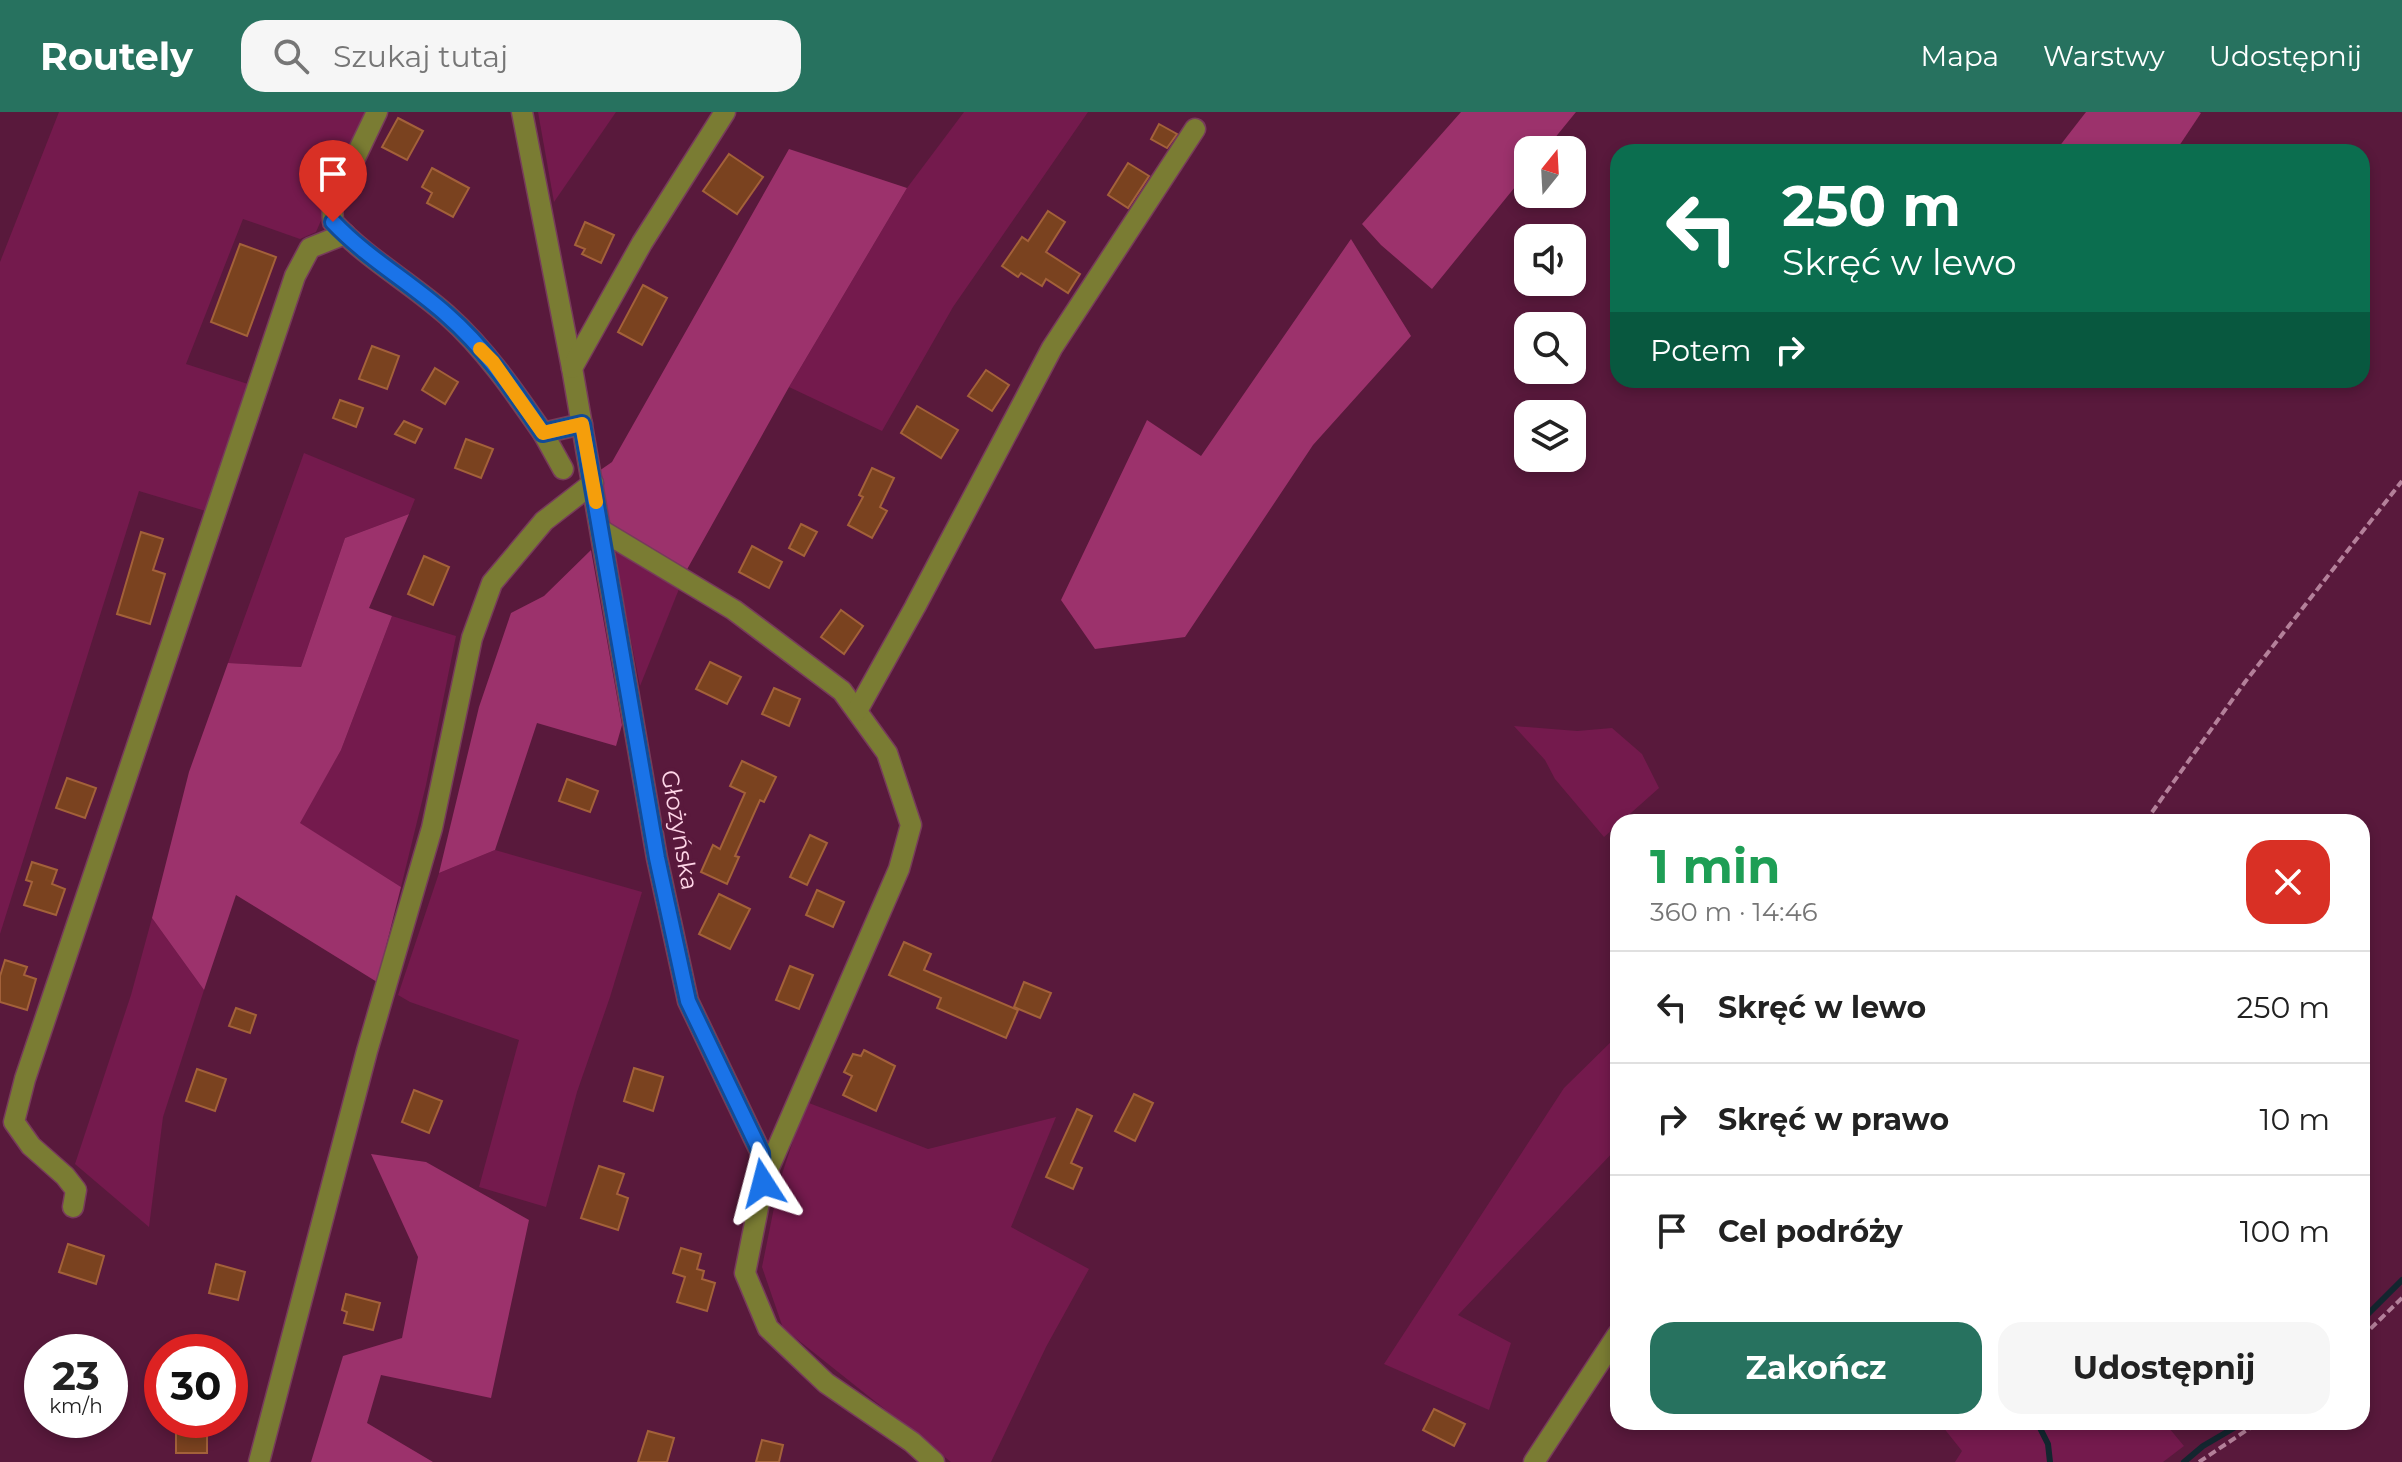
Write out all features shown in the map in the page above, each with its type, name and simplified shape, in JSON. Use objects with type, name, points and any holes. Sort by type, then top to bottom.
[{"type":"street","points":[[377,112],[332,206],[333,222],[456,323],[493,362],[543,433],[563,469]]},
{"type":"street","name":"Głożyńska","points":[[522,112],[593,483],[657,858],[688,1001],[761,1153],[763,1183],[745,1273],[768,1328],[826,1383],[912,1442],[934,1462]]},
{"type":"street","points":[[572,368],[642,243],[725,112]]},
{"type":"street","points":[[857,711],[1052,348],[1195,129]]},
{"type":"street","points":[[73,1207],[76,1190],[31,1146],[14,1122],[25,1079],[295,276],[310,248],[345,234]]},
{"type":"street","points":[[543,433],[582,424]]},
{"type":"street","points":[[259,1462],[367,1051],[432,828],[472,638],[492,583],[544,521],[593,483]]},
{"type":"street","points":[[601,530],[734,610],[842,691],[887,753],[911,825],[899,869],[763,1183]]},
{"type":"street","points":[[1534,1462],[1610,1346]]},
{"type":"path","points":[[2151,814],[2245,682],[2402,481]]},
{"type":"path","points":[[2370,1329],[2402,1298]]},
{"type":"path","points":[[2199,1462],[2247,1430]]},
{"type":"shaded area","points":[[59,112],[368,112],[316,232],[300,239],[243,219],[186,364],[251,385],[209,512],[139,491],[0,934],[0,262]]},
{"type":"shaded area","points":[[538,112],[616,112],[554,202]]},
{"type":"shaded area","points":[[964,112],[1088,112],[953,307],[882,431],[789,387],[907,188]]},
{"type":"shaded area","points":[[1461,112],[1576,112],[1556,136],[1514,136],[1514,188],[1432,289],[1381,245],[1362,224]]},
{"type":"shaded area","points":[[2086,112],[2201,113],[2180,144],[2061,144]]},
{"type":"shaded area","points":[[789,149],[907,188],[789,387],[685,573],[610,524],[599,471],[612,462]]},
{"type":"shaded area","points":[[1351,239],[1411,336],[1313,445],[1185,637],[1095,649],[1061,600],[1147,420],[1201,456]]},
{"type":"shaded area","points":[[304,453],[415,499],[409,514],[345,538],[301,667],[228,663]]},
{"type":"shaded area","points":[[409,514],[369,608],[392,616],[341,750],[300,823],[401,887],[377,982],[236,895],[204,990],[152,918],[189,772],[228,663],[301,667],[345,538]]},
{"type":"shaded area","points":[[591,550],[622,725],[616,746],[537,723],[495,850],[439,873],[479,707],[511,613],[544,596]]},
{"type":"shaded area","points":[[614,553],[628,553],[681,584],[640,686]]},
{"type":"shaded area","points":[[392,616],[456,636],[426,785],[401,887],[299,823],[341,750]]},
{"type":"shaded area","points":[[1514,726],[1577,731],[1612,728],[1642,754],[1659,788],[1630,814],[1610,814],[1610,832],[1604,837],[1555,779],[1545,760]]},
{"type":"shaded area","points":[[495,850],[642,892],[577,1092],[546,1207],[479,1187],[519,1040],[398,995],[439,873]]},
{"type":"shaded area","points":[[152,918],[204,990],[163,1117],[149,1227],[75,1164],[131,995]]},
{"type":"shaded area","points":[[1610,1043],[1610,1155],[1458,1315],[1511,1343],[1489,1410],[1384,1364],[1564,1088]]},
{"type":"shaded area","points":[[809,1103],[928,1149],[1056,1117],[1011,1227],[1089,1269],[1046,1347],[991,1462],[951,1462],[783,1328],[762,1267],[779,1183]]},
{"type":"shaded area","points":[[371,1154],[426,1162],[529,1220],[491,1398],[381,1375],[367,1423],[433,1462],[311,1462],[343,1356],[402,1338],[418,1257]]},
{"type":"shaded area","points":[[1945,1430],[2171,1430],[2184,1446],[2163,1462],[1955,1462],[1962,1451]]},
{"type":"building","points":[[398,118],[423,131],[407,160],[382,147]]},
{"type":"building","points":[[1159,124],[1177,134],[1167,148],[1151,139]]},
{"type":"building","points":[[729,154],[763,177],[737,214],[703,191]]},
{"type":"building","points":[[1128,163],[1149,176],[1128,208],[1108,195]]},
{"type":"building","points":[[432,168],[469,188],[453,217],[427,203],[432,193],[422,187]]},
{"type":"building","points":[[1048,211],[1065,222],[1046,252],[1080,274],[1068,293],[1046,279],[1042,286],[1021,273],[1018,277],[1002,266],[1022,237],[1028,241]]},
{"type":"building","points":[[585,222],[614,235],[601,263],[582,254],[585,249],[575,245]]},
{"type":"building","points":[[240,244],[276,257],[247,336],[211,322]]},
{"type":"building","points":[[643,285],[667,298],[642,345],[618,332]]},
{"type":"building","points":[[372,346],[399,356],[387,389],[359,379]]},
{"type":"building","points":[[435,368],[458,382],[445,404],[422,390]]},
{"type":"building","points":[[986,370],[1009,385],[992,411],[968,396]]},
{"type":"building","points":[[340,400],[363,408],[356,427],[333,418]]},
{"type":"building","points":[[917,406],[958,430],[941,458],[901,433]]},
{"type":"building","points":[[404,421],[422,429],[415,443],[395,434]]},
{"type":"building","points":[[466,439],[493,449],[481,478],[455,468]]},
{"type":"building","points":[[872,468],[894,478],[880,507],[887,511],[872,538],[848,525],[863,497],[859,495]]},
{"type":"building","points":[[801,524],[817,532],[804,556],[789,548]]},
{"type":"building","points":[[141,532],[163,539],[153,570],[165,574],[150,624],[117,614]]},
{"type":"building","points":[[752,546],[782,562],[769,588],[739,572]]},
{"type":"building","points":[[424,556],[449,567],[433,605],[408,594]]},
{"type":"building","points":[[841,610],[863,626],[844,654],[821,637]]},
{"type":"building","points":[[710,662],[741,677],[727,704],[696,689]]},
{"type":"building","points":[[774,688],[800,699],[789,726],[762,714]]},
{"type":"building","points":[[742,761],[776,777],[764,802],[760,800],[735,856],[739,857],[727,884],[701,872],[713,845],[720,849],[745,793],[730,786]]},
{"type":"building","points":[[67,778],[96,788],[85,818],[56,808]]},
{"type":"building","points":[[567,779],[598,791],[590,812],[559,801]]},
{"type":"building","points":[[810,835],[827,843],[807,885],[790,877]]},
{"type":"building","points":[[32,862],[57,870],[52,884],[65,889],[56,915],[24,905],[32,882],[26,880]]},
{"type":"building","points":[[817,890],[844,902],[833,927],[806,915]]},
{"type":"building","points":[[719,894],[750,909],[730,949],[699,934]]},
{"type":"building","points":[[904,942],[931,954],[924,970],[1018,1010],[1006,1038],[937,1008],[941,998],[889,975]]},
{"type":"building","points":[[5,960],[27,967],[24,975],[36,979],[27,1010],[0,1002],[0,976]]},
{"type":"building","points":[[790,966],[813,975],[799,1009],[776,1000]]},
{"type":"building","points":[[1024,982],[1051,993],[1040,1018],[1014,1007]]},
{"type":"building","points":[[236,1008],[256,1015],[250,1033],[229,1026]]},
{"type":"building","points":[[864,1050],[895,1066],[876,1111],[843,1095],[852,1076],[844,1072],[853,1054],[861,1056]]},
{"type":"building","points":[[634,1068],[663,1077],[653,1111],[624,1101]]},
{"type":"building","points":[[197,1069],[226,1079],[215,1111],[186,1101]]},
{"type":"building","points":[[414,1090],[442,1101],[429,1133],[402,1122]]},
{"type":"building","points":[[1134,1094],[1153,1103],[1135,1141],[1115,1131]]},
{"type":"building","points":[[1077,1109],[1092,1116],[1071,1163],[1082,1168],[1073,1189],[1046,1177]]},
{"type":"building","points":[[599,1166],[624,1174],[617,1194],[628,1198],[618,1230],[581,1218]]},
{"type":"building","points":[[68,1244],[104,1256],[96,1284],[59,1272]]},
{"type":"building","points":[[681,1248],[701,1254],[697,1269],[704,1271],[702,1279],[715,1283],[707,1311],[677,1302],[685,1277],[673,1273]]},
{"type":"building","points":[[216,1264],[245,1272],[238,1300],[209,1293]]},
{"type":"building","points":[[346,1294],[380,1303],[373,1330],[344,1323],[347,1312],[342,1310]]},
{"type":"building","points":[[1434,1409],[1465,1424],[1454,1446],[1423,1430]]},
{"type":"building","points":[[648,1431],[674,1438],[667,1462],[638,1462]]},
{"type":"building","points":[[176,1438],[207,1438],[207,1453],[176,1453]]},
{"type":"building","points":[[762,1440],[783,1445],[779,1462],[756,1462]]},
{"type":"waterway","points":[[2370,1312],[2402,1280]]},
{"type":"waterway","points":[[2041,1430],[2048,1444],[2050,1462]]},
{"type":"waterway","points":[[2184,1462],[2230,1430]]},
{"type":"slow traffic","points":[[480,349],[493,362],[543,433],[582,424],[596,502]]},
{"type":"route","points":[[333,222],[378,262],[446,314],[493,362],[543,433],[582,424],[657,858],[688,1001],[761,1153],[763,1183]]}]
